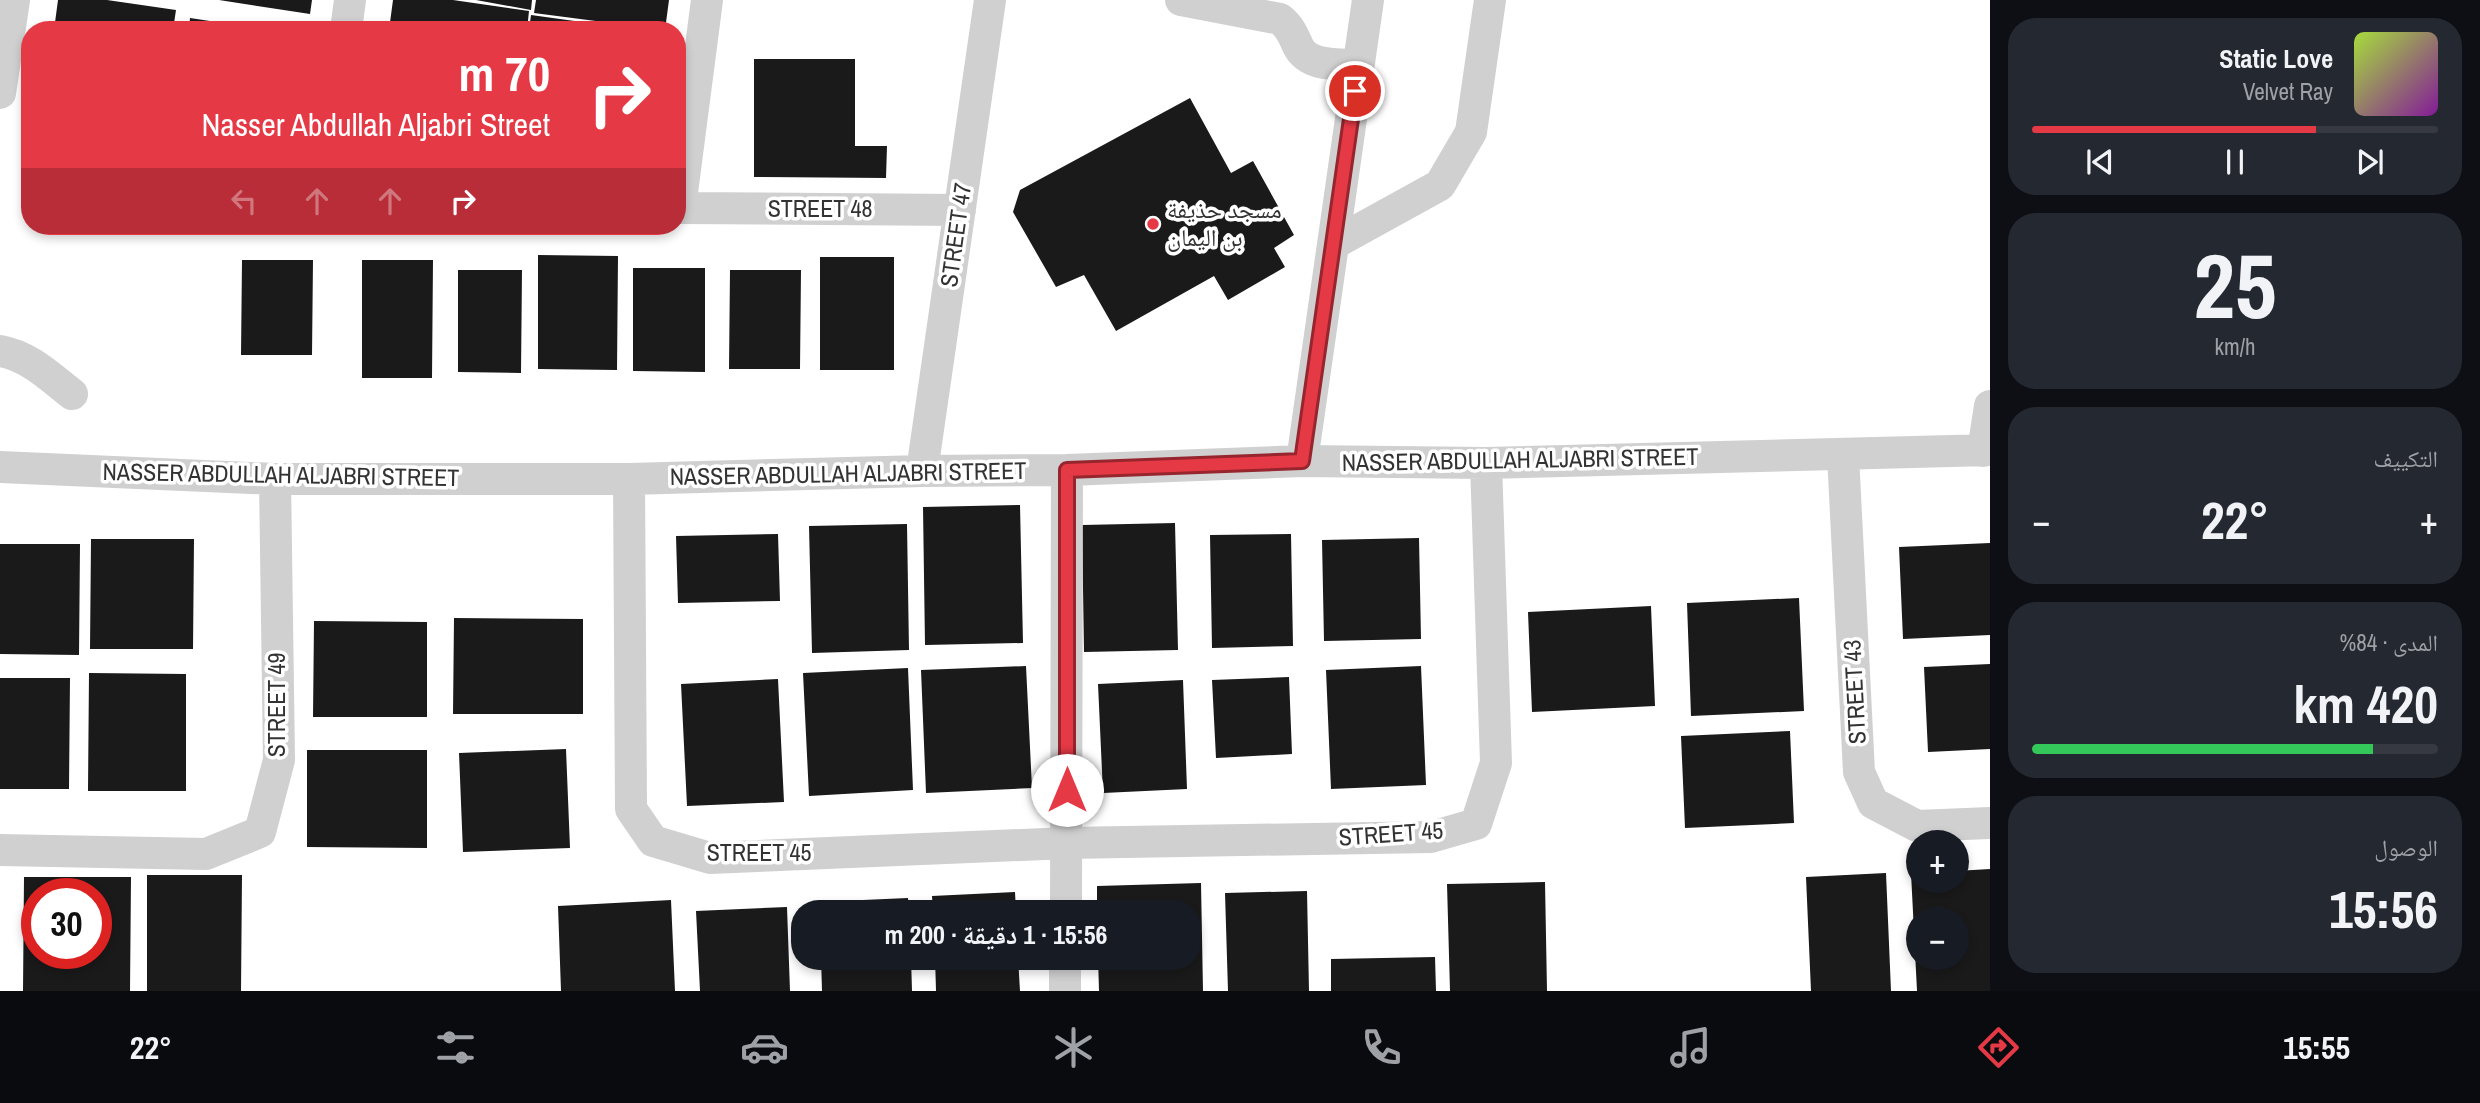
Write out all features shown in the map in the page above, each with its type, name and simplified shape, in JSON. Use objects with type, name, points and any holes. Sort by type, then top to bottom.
[{"type":"street","points":[[0,93],[14,0]]},
{"type":"street","points":[[347,21],[350,0]]},
{"type":"street","name":"STREET 48","points":[[686,156],[707,0]]},
{"type":"street","name":"STREET 47","points":[[922,471],[990,0]]},
{"type":"street","points":[[1181,0],[1280,19],[1287,25],[1299,48],[1309,59],[1358,65]]},
{"type":"street","points":[[1302,461],[1368,0]]},
{"type":"street","points":[[1333,244],[1440,185],[1471,132],[1490,0]]},
{"type":"street","name":"STREET 48","points":[[686,208],[960,210]]},
{"type":"street","points":[[0,351],[38,366],[72,394]]},
{"type":"street","points":[[1987,451],[1990,406]]},
{"type":"street","name":"NASSER ABDULLAH ALJABRI STREET","points":[[0,467],[275,479],[629,479],[1067,470],[1302,461],[1486,463],[1987,451]]},
{"type":"street","name":"STREET 43","points":[[1843,455],[1859,772],[1873,803],[1917,826],[1990,823]]},
{"type":"street","name":"STREET 45","points":[[629,479],[631,808],[653,841],[710,858],[1067,843],[1431,837],[1476,824],[1496,763],[1486,463]]},
{"type":"street","points":[[1066,900],[1067,470]]},
{"type":"street","name":"STREET 49","points":[[0,850],[206,854],[260,832],[279,760],[275,479]]},
{"type":"street","points":[[1065,970],[1065,991]]},
{"type":"building","points":[[58,0],[107,0],[176,10],[174,21],[55,21]]},
{"type":"building","points":[[219,0],[312,0],[310,14]]},
{"type":"building","points":[[393,0],[453,0],[529,11],[528,21],[390,21]]},
{"type":"building","points":[[476,0],[532,0],[531,10]]},
{"type":"building","points":[[536,0],[669,0],[666,21],[596,21],[534,13]]},
{"type":"building","points":[[531,15],[574,21],[530,21]]},
{"type":"building","points":[[754,59],[855,59],[855,146],[887,146],[886,178],[754,177]]},
{"type":"building","name":"مسجد حذيفة بن اليمان","points":[[1190,98],[1231,173],[1253,161],[1294,235],[1274,248],[1285,267],[1228,300],[1214,276],[1116,331],[1084,275],[1056,287],[1013,212],[1020,190]]},
{"type":"building","points":[[538,255],[618,256],[617,370],[538,369]]},
{"type":"building","points":[[820,257],[894,257],[894,370],[820,370]]},
{"type":"building","points":[[242,260],[313,260],[312,355],[241,355]]},
{"type":"building","points":[[362,260],[433,260],[432,378],[362,378]]},
{"type":"building","points":[[633,268],[705,268],[705,372],[633,371]]},
{"type":"building","points":[[458,270],[522,270],[521,373],[458,372]]},
{"type":"building","points":[[730,270],[801,270],[800,369],[729,369]]},
{"type":"building","points":[[1020,505],[1023,643],[925,645],[923,507]]},
{"type":"building","points":[[1175,523],[1178,650],[1084,652],[1082,525]]},
{"type":"building","points":[[907,524],[909,650],[812,653],[809,526]]},
{"type":"building","points":[[778,534],[780,601],[678,603],[676,536]]},
{"type":"building","points":[[1291,534],[1293,646],[1212,648],[1210,535]]},
{"type":"building","points":[[1419,538],[1421,639],[1324,641],[1322,540]]},
{"type":"building","points":[[91,539],[194,539],[193,649],[90,649]]},
{"type":"building","points":[[1990,543],[1990,635],[1903,639],[1899,547]]},
{"type":"building","points":[[0,544],[80,544],[79,655],[0,654]]},
{"type":"building","points":[[1799,598],[1804,711],[1691,716],[1687,603]]},
{"type":"building","points":[[1651,606],[1655,706],[1532,712],[1528,612]]},
{"type":"building","points":[[454,618],[583,619],[583,714],[453,714]]},
{"type":"building","points":[[314,621],[427,622],[427,717],[313,717]]},
{"type":"building","points":[[1990,664],[1990,749],[1928,752],[1924,667]]},
{"type":"building","points":[[1026,666],[1032,788],[926,793],[921,670]]},
{"type":"building","points":[[1421,666],[1426,785],[1331,789],[1326,670]]},
{"type":"building","points":[[908,668],[913,790],[809,796],[803,673]]},
{"type":"building","points":[[89,673],[186,674],[186,791],[88,791]]},
{"type":"building","points":[[1289,677],[1292,754],[1216,758],[1212,680]]},
{"type":"building","points":[[0,678],[70,678],[69,789],[0,789]]},
{"type":"building","points":[[778,679],[784,802],[687,806],[681,684]]},
{"type":"building","points":[[1183,680],[1187,789],[1103,793],[1098,684]]},
{"type":"building","points":[[1790,731],[1794,823],[1685,828],[1681,736]]},
{"type":"building","points":[[566,749],[570,848],[463,852],[459,753]]},
{"type":"building","points":[[307,750],[427,750],[427,848],[307,847]]},
{"type":"building","points":[[1990,869],[1990,991],[1917,991],[1916,970],[1969,970],[1969,907],[1913,907],[1912,893],[1969,893],[1969,870]]},
{"type":"building","points":[[1886,873],[1891,991],[1811,991],[1806,877]]},
{"type":"building","points":[[147,875],[242,875],[241,991],[147,991]]},
{"type":"building","points":[[24,877],[131,877],[130,991],[23,991],[23,969],[112,969],[112,878]]},
{"type":"building","points":[[1545,882],[1547,991],[1450,991],[1447,884]]},
{"type":"building","points":[[1201,883],[1203,991],[1099,991],[1098,970],[1201,970],[1201,900],[1097,900],[1097,886]]},
{"type":"building","points":[[1307,891],[1309,991],[1228,991],[1225,893]]},
{"type":"building","points":[[1015,892],[1015,900],[932,900],[932,896]]},
{"type":"building","points":[[908,898],[908,900],[863,900]]},
{"type":"building","points":[[671,900],[675,991],[561,991],[558,906]]},
{"type":"building","points":[[787,907],[790,991],[700,991],[696,911]]},
{"type":"building","points":[[1435,957],[1436,991],[1331,991],[1331,959]]},
{"type":"building","points":[[821,970],[911,970],[912,991],[822,991]]},
{"type":"building","points":[[935,970],[1019,970],[1020,991],[936,991]]},
{"type":"place","name":"مسجد حذيفة بن اليمان","points":[[1153,224]]},
{"type":"route","points":[[1067,790],[1067,470],[1302,461],[1355,91]]}]
